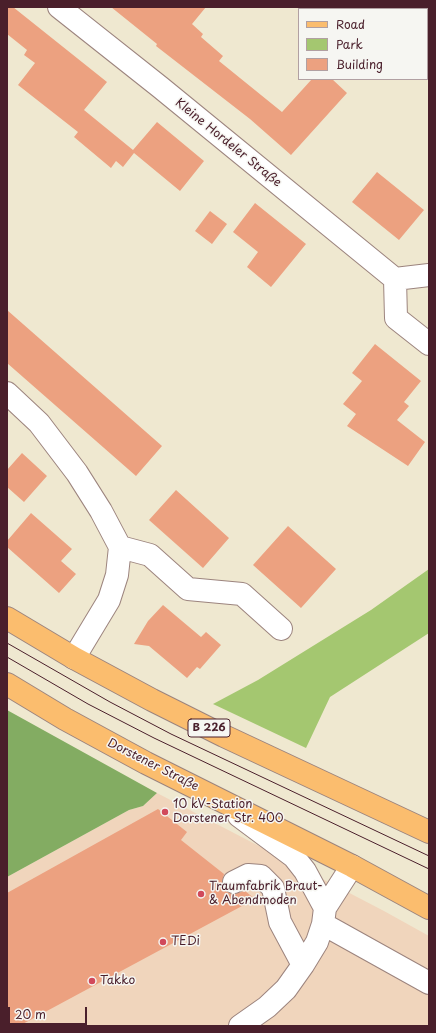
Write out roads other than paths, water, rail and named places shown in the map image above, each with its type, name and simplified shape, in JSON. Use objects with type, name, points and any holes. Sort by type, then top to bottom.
[{"type":"main road","name":"B 226","points":[[7,618],[74,658],[224,736],[429,832]]},
{"type":"main road","name":"Dorstener Straße","points":[[7,684],[65,719],[214,797],[352,866],[429,908]]},
{"type":"street","name":"Kleine Hordeler Straße","points":[[59,7],[160,87],[395,279]]},
{"type":"street","points":[[429,275],[395,279],[396,318],[429,344]]},
{"type":"street","points":[[7,393],[39,423],[77,473],[101,510],[120,547],[117,575],[109,600],[74,658]]},
{"type":"street","points":[[120,547],[150,555],[188,589],[242,594],[281,629]]},
{"type":"street","points":[[214,797],[294,857],[305,871],[324,916],[429,983]]},
{"type":"street","points":[[240,1026],[267,1007],[281,994],[303,965],[317,942],[324,916],[352,866]]},
{"type":"street","points":[[234,882],[248,875],[261,876],[273,888],[280,922],[303,965]]},
{"type":"tram line","points":[[7,643],[110,702],[171,734],[429,856]]},
{"type":"tram line","points":[[7,657],[88,704],[154,738],[429,869]]},
{"type":"place","name":"10 kV-Station Dorstener Str. 400","points":[[165,812]]},
{"type":"place","name":"Traumfabrik Braut- & Abendmoden","points":[[201,894]]},
{"type":"place","name":"TEDi","points":[[163,942]]},
{"type":"place","name":"Takko","points":[[92,981]]}]
